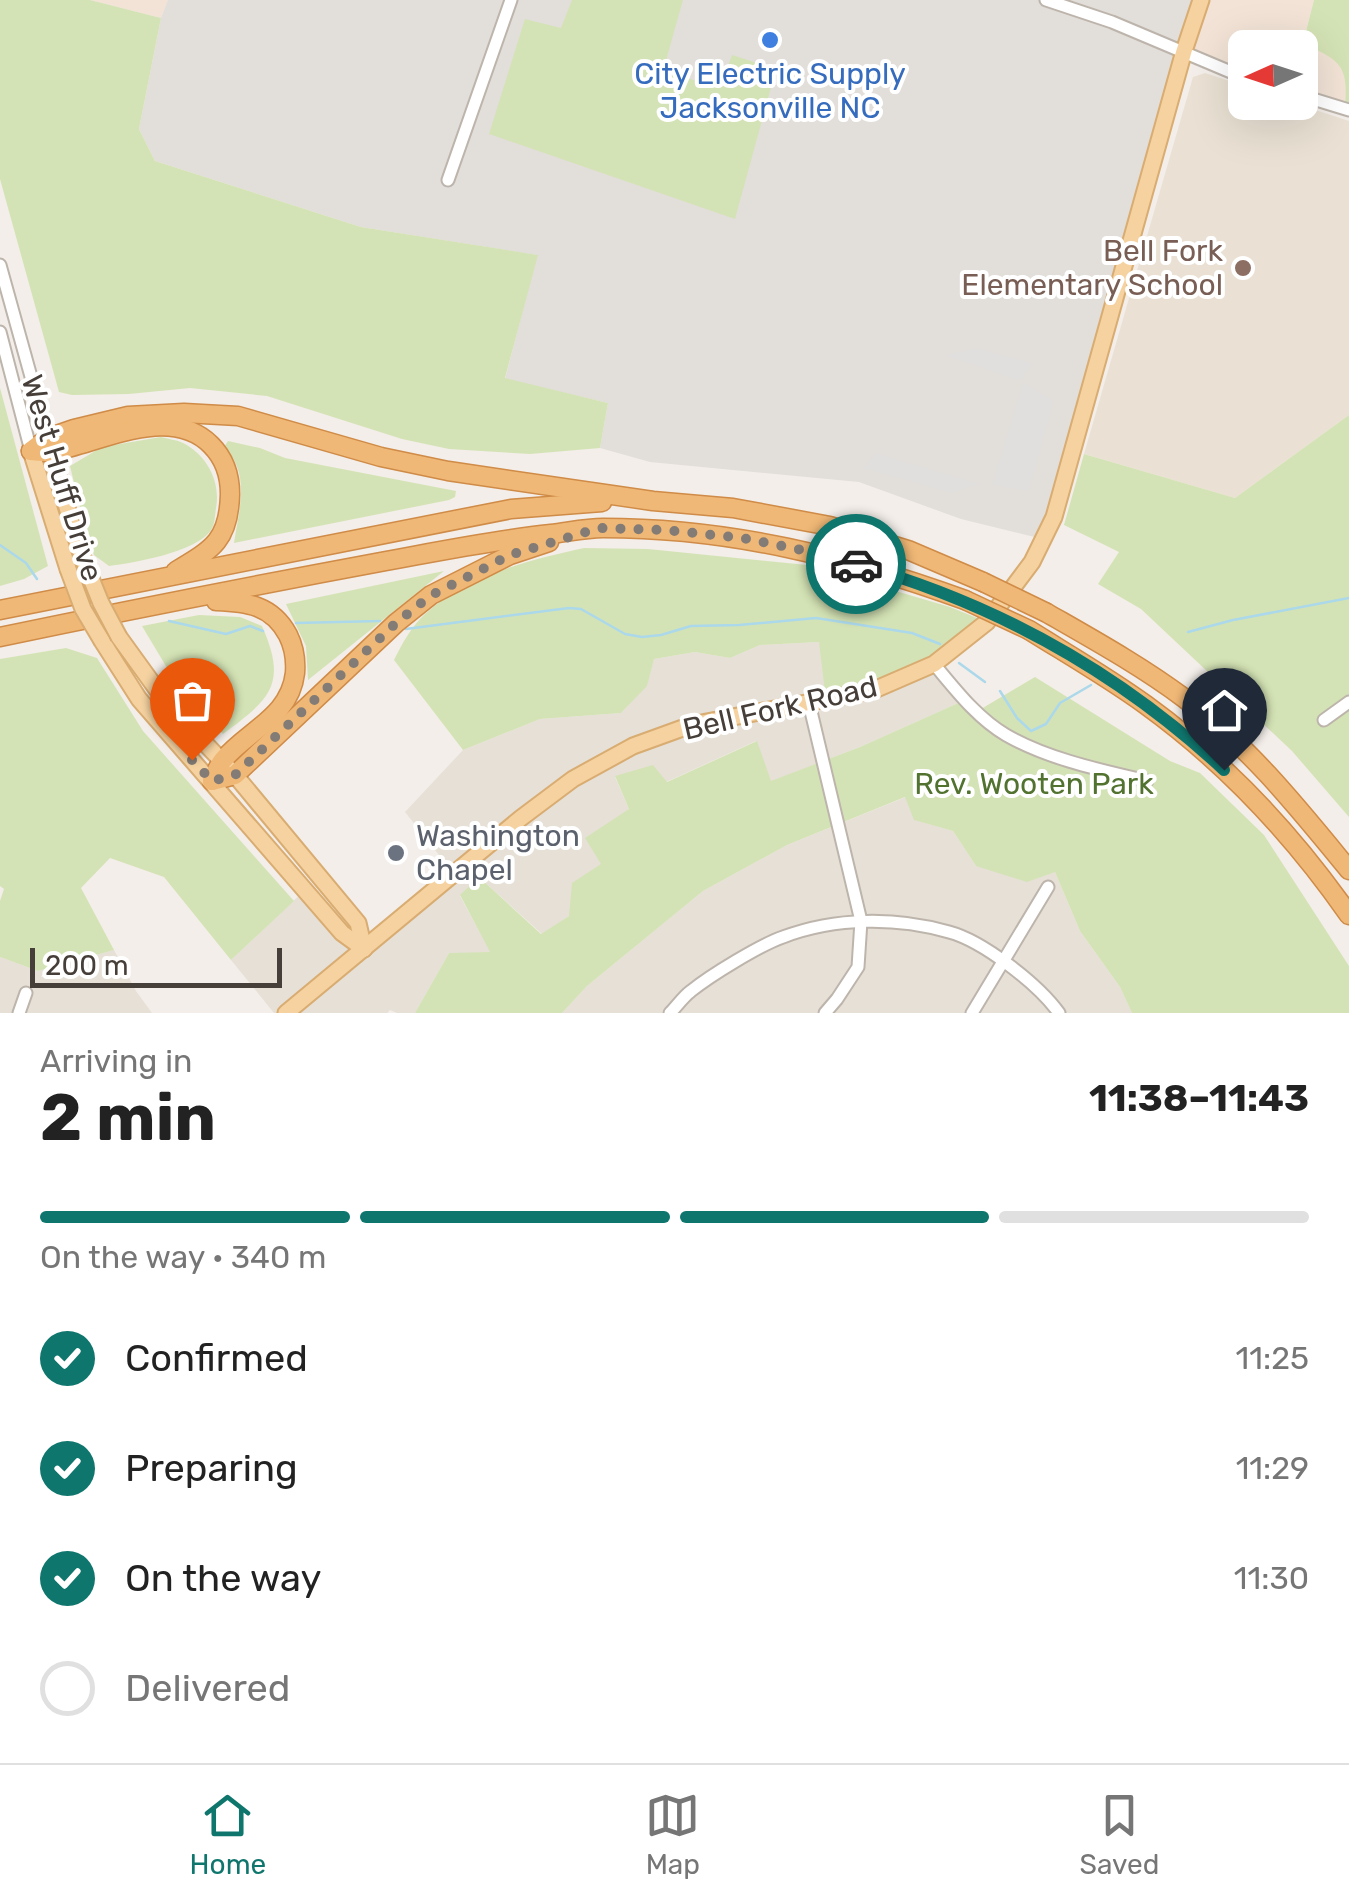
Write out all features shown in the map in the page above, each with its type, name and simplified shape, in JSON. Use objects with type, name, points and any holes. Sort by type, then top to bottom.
[{"type":"highway","points":[[50,445],[74,429],[128,416],[238,416],[448,471],[653,502]]},
{"type":"highway","points":[[31,452],[50,445],[156,427],[182,428],[204,438],[223,457],[230,487],[229,517],[219,542],[164,578]]},
{"type":"highway","points":[[0,610],[511,508],[653,502],[733,508],[830,526],[908,550],[983,582],[1125,657],[1187,700],[1254,761],[1349,870]]},
{"type":"highway","points":[[212,781],[430,596],[510,555],[599,528]]},
{"type":"highway","points":[[0,637],[501,540],[599,528],[742,538],[894,574],[965,600],[1029,630],[1147,705],[1204,752],[1264,808],[1316,868],[1349,915]]},
{"type":"highway","points":[[181,600],[245,602],[276,618],[292,643],[295,672],[291,693],[229,768]]},
{"type":"main road","name":"Bell Fork Road","points":[[286,1013],[572,778],[633,746],[691,725],[874,690],[934,664],[987,622],[1032,562],[1054,517],[1201,0]]},
{"type":"main road","name":"West Huff Drive","points":[[50,445],[86,566],[120,637],[166,702],[229,768],[358,923],[364,950]]},
{"type":"main road","name":"West Huff Drive","points":[[31,452],[83,609],[139,699],[342,932],[364,950]]},
{"type":"street","points":[[448,180],[511,0]]},
{"type":"street","points":[[1046,0],[1112,22],[1228,70]]},
{"type":"street","points":[[1318,101],[1349,110]]},
{"type":"street","name":"West Huff Drive","points":[[0,265],[50,445]]},
{"type":"street","name":"West Huff Drive","points":[[0,332],[31,452]]},
{"type":"street","points":[[934,664],[970,706],[1005,735],[1076,765],[1147,781]]},
{"type":"street","points":[[1324,720],[1349,702]]},
{"type":"street","points":[[810,703],[861,921],[858,967],[824,1013]]},
{"type":"street","points":[[972,1013],[1048,887]]},
{"type":"street","points":[[670,1013],[690,992],[782,937],[821,926],[861,921],[954,933],[1004,960],[1059,1013]]},
{"type":"street","points":[[19,1013],[26,992]]},
{"type":"shaded area","points":[[90,0],[168,0],[161,18]]},
{"type":"shaded area","points":[[168,0],[1201,0],[1043,539],[961,519],[859,482],[650,462],[600,448],[608,403],[505,379],[537,255],[361,227],[155,161],[139,129]]},
{"type":"shaded area","points":[[1201,0],[1314,0],[1306,30],[1228,30],[1228,70],[1184,51]]},
{"type":"shaded area","points":[[1318,50],[1337,60],[1346,73],[1349,87],[1345,109],[1318,101]]},
{"type":"shaded area","name":"Bell Fork Elementary School","points":[[1205,73],[1228,80],[1228,120],[1318,120],[1318,111],[1349,121],[1349,415],[1235,498],[1084,454],[1193,77]]},
{"type":"shaded area","points":[[976,348],[1033,363],[1020,381],[944,355]]},
{"type":"shaded area","points":[[1023,382],[1054,401],[1029,491],[992,485]]},
{"type":"shaded area","points":[[876,453],[980,484],[951,493],[863,468]]},
{"type":"shaded area","points":[[819,642],[934,664],[965,700],[770,782],[756,741],[666,782],[615,777],[629,809],[602,864],[569,916],[542,934],[479,877],[460,896],[491,953],[449,953],[415,1013],[274,1013],[231,960],[305,890],[363,949],[454,874],[405,812],[463,750],[540,719],[621,713],[646,686],[654,659],[695,652],[730,658],[760,645]]},
{"type":"shaded area","points":[[906,797],[915,820],[953,831],[976,866],[1055,872],[1080,931],[1120,987],[1132,1013],[562,1013],[587,986],[703,891],[787,845]]},
{"type":"shaded area","points":[[114,950],[152,1013],[0,1013],[0,957],[38,971]]},
{"type":"green space","points":[[0,0],[90,0],[161,18],[139,129],[155,161],[361,227],[538,255],[505,378],[608,403],[600,448],[530,454],[449,449],[402,439],[267,396],[190,388],[129,394],[59,392],[0,179]]},
{"type":"green space","points":[[572,0],[683,0],[663,71],[720,88],[732,55],[776,69],[735,219],[489,134],[525,19],[561,28]]},
{"type":"green space","points":[[1314,0],[1349,0],[1349,110],[1345,109],[1343,73],[1334,60],[1318,51],[1318,30],[1306,30]]},
{"type":"green space","points":[[0,388],[48,566],[0,586]]},
{"type":"green space","points":[[1349,415],[1349,817],[1292,751],[1141,609],[1098,584],[1119,552],[1064,525],[1084,454],[1235,498]]},
{"type":"green space","points":[[161,437],[192,448],[210,470],[217,498],[212,528],[204,538],[179,550],[109,566],[94,555],[70,466],[102,447]]},
{"type":"green space","points":[[228,441],[285,458],[456,491],[455,497],[234,543],[240,480],[238,468],[224,447]]},
{"type":"green space","points":[[584,548],[648,549],[807,565],[950,607],[987,622],[934,664],[826,700],[819,642],[760,645],[730,658],[695,652],[654,659],[647,686],[621,713],[540,719],[463,750],[394,660],[404,642],[425,614],[460,589],[521,564]]},
{"type":"green space","points":[[444,571],[308,680],[306,646],[286,604]]},
{"type":"green space","points":[[199,615],[240,617],[262,626],[270,646],[270,689],[253,711],[223,734],[179,688],[142,626]]},
{"type":"green space","points":[[66,648],[97,658],[143,731],[294,901],[231,960],[164,877],[110,858],[81,888],[114,950],[38,971],[0,957],[0,901],[4,889],[0,886],[0,659]]},
{"type":"green space","name":"Rev. Wooten Park","points":[[1035,677],[1170,761],[1200,773],[1264,835],[1349,966],[1349,1013],[1132,1013],[1120,987],[1080,931],[1055,872],[1027,882],[976,866],[953,831],[914,820],[905,797],[787,845],[703,891],[587,986],[562,1013],[415,1013],[449,953],[490,952],[460,895],[479,877],[541,934],[569,916],[572,883],[601,864],[585,838],[629,809],[615,776],[653,765],[667,782],[757,741],[771,781],[965,700],[976,712]]},
{"type":"waterway","points":[[0,545],[26,563],[37,579]]},
{"type":"waterway","points":[[1188,632],[1349,598]]},
{"type":"waterway","points":[[406,629],[569,608],[581,609],[625,634],[642,637],[691,626],[816,618],[912,633],[940,644]]},
{"type":"waterway","points":[[169,621],[226,634],[250,626],[263,631]]},
{"type":"waterway","points":[[296,623],[380,621]]},
{"type":"waterway","points":[[959,663],[985,682]]},
{"type":"waterway","points":[[1000,691],[1017,718],[1031,731],[1046,724],[1060,703],[1091,685]]},
{"type":"way so far","points":[[192,760],[212,781],[235,775],[396,623],[430,596],[510,555],[543,544],[599,528],[665,530],[742,538],[856,564]]},
{"type":"place","name":"City Electric Supply Jacksonville NC","points":[[770,40]]},
{"type":"place","name":"Bell Fork Elementary School","points":[[1243,268]]},
{"type":"place","name":"Washington Chapel","points":[[396,853]]},
{"type":"route","points":[[856,564],[965,600],[1029,630],[1147,705],[1224,770]]}]
